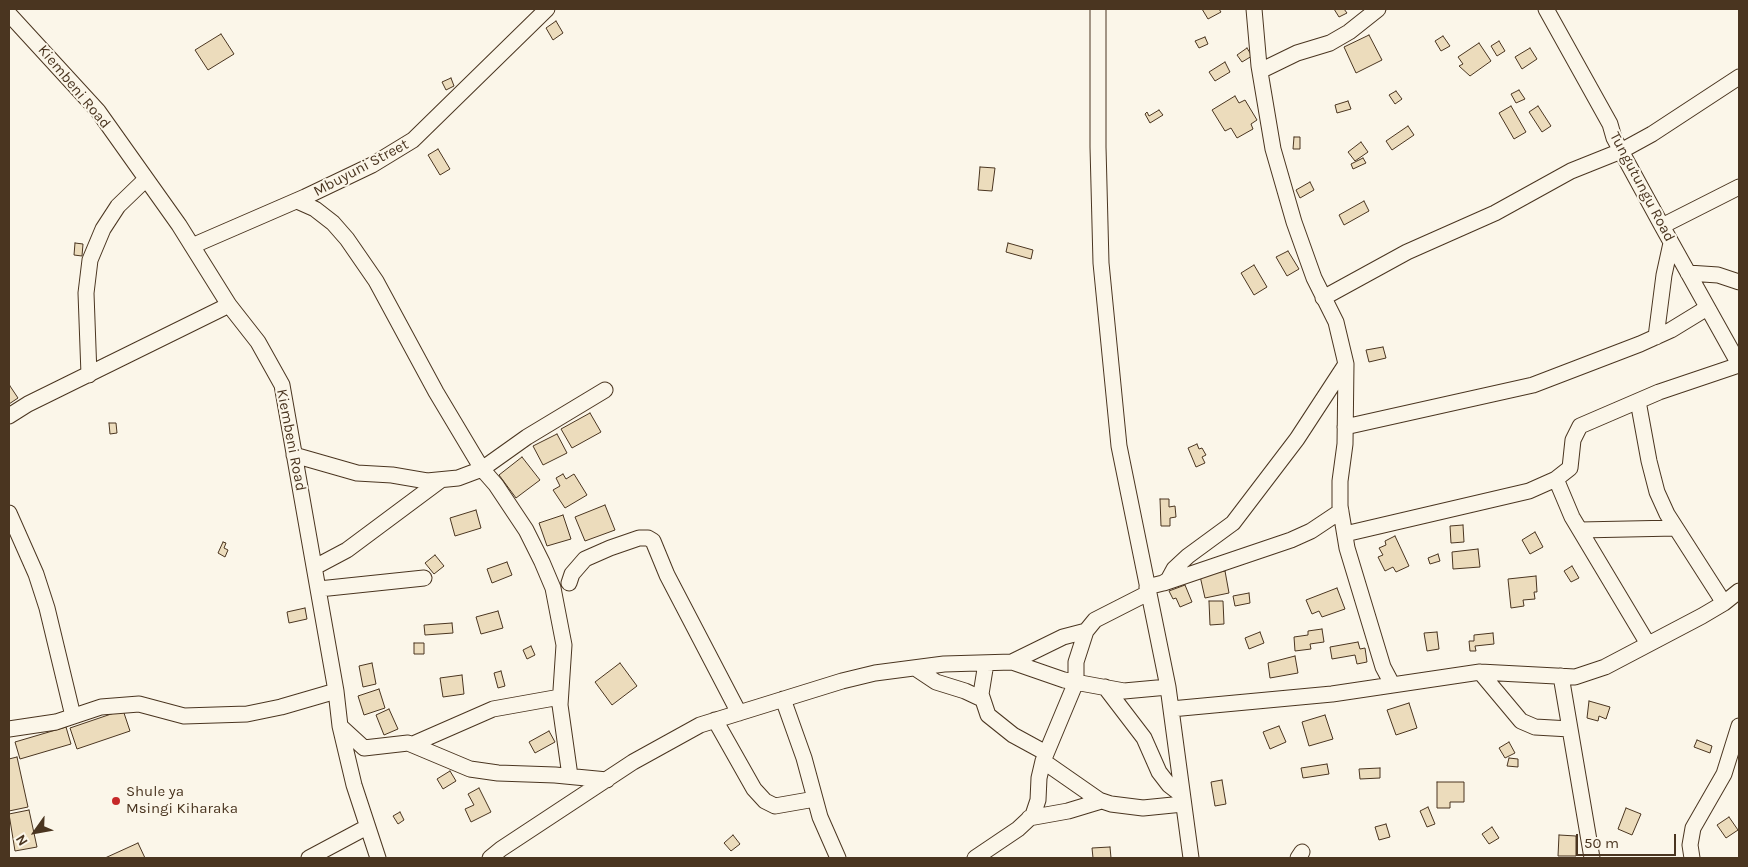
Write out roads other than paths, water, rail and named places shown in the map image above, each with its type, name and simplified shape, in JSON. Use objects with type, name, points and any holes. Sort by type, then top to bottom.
[{"type":"street","name":"Mbuyuni Street","points":[[192,246],[297,201],[372,165],[414,140],[547,9]]},
{"type":"street","points":[[1098,9],[1098,147],[1101,263],[1119,446],[1168,687],[1190,858]]},
{"type":"street","points":[[1254,9],[1260,71],[1273,149],[1294,222],[1314,278],[1336,322],[1346,364],[1345,427],[1340,481],[1341,511],[1345,534],[1376,644],[1392,684]]},
{"type":"street","points":[[1260,71],[1291,55],[1330,43],[1349,32],[1378,9]]},
{"type":"street","name":"Tungutungu Road","points":[[1546,9],[1610,124],[1621,151],[1739,365]]},
{"type":"street","name":"Kiembeni Road","points":[[11,20],[98,110],[192,246],[229,305],[258,342],[282,385],[319,589],[336,690],[340,726],[367,827],[378,858]]},
{"type":"street","points":[[1324,298],[1407,252],[1495,213],[1571,171],[1621,151],[1652,134],[1739,77]]},
{"type":"street","points":[[89,375],[86,293],[90,260],[103,229],[118,206],[146,179]]},
{"type":"street","points":[[1662,226],[1739,187]]},
{"type":"street","points":[[297,201],[315,209],[347,239],[376,281],[436,392],[482,469],[526,530],[553,588],[564,645],[560,697],[570,776]]},
{"type":"street","points":[[1656,337],[1664,275],[1672,243]]},
{"type":"street","points":[[1688,273],[1718,275],[1739,282]]},
{"type":"street","points":[[9,416],[28,404],[229,305]]},
{"type":"street","points":[[1345,427],[1533,385],[1656,337],[1707,308]]},
{"type":"street","points":[[1163,583],[1188,556],[1233,523],[1297,439],[1346,364]]},
{"type":"street","points":[[1345,534],[1529,491],[1556,479],[1570,468],[1573,440],[1580,426],[1638,401],[1739,365]]},
{"type":"street","points":[[294,455],[357,473],[392,475],[427,481],[458,478],[482,469],[527,437],[604,390]]},
{"type":"street","points":[[1638,401],[1657,492],[1676,528],[1724,603]]},
{"type":"street","points":[[1556,479],[1580,530],[1648,644]]},
{"type":"street","points":[[315,567],[347,550],[442,480]]},
{"type":"street","points":[[975,858],[1018,829],[1029,818],[1038,800],[1039,778],[1045,757],[1076,682],[1076,662],[1086,631],[1095,620],[1163,583],[1291,540],[1311,531],[1341,511]]},
{"type":"street","points":[[9,513],[36,574],[47,608],[73,716]]},
{"type":"street","points":[[1580,530],[1676,528]]},
{"type":"street","points":[[569,583],[572,574],[585,559],[638,538],[648,538],[653,541],[666,575],[739,713]]},
{"type":"street","points":[[319,589],[424,578]]},
{"type":"street","points":[[1171,709],[1332,694],[1480,672],[1575,677],[1606,667],[1724,603],[1739,590]]},
{"type":"street","points":[[1012,662],[1063,637],[1086,631]]},
{"type":"street","points":[[490,858],[501,848],[607,780],[700,725],[875,673],[944,664],[1012,662],[1076,682],[1105,688],[1124,691],[1168,687]]},
{"type":"street","points":[[986,663],[982,699],[988,715],[1101,801],[1126,807],[1143,808],[1183,799]]},
{"type":"street","points":[[915,668],[936,682],[965,691],[982,699]]},
{"type":"street","points":[[1480,672],[1521,721],[1535,727],[1570,729]]},
{"type":"street","points":[[1561,676],[1592,858]]},
{"type":"street","points":[[1105,688],[1144,738],[1159,772],[1183,799]]},
{"type":"street","points":[[9,729],[56,722],[101,708],[139,704],[184,716],[247,714],[281,707],[336,690]]},
{"type":"street","points":[[413,744],[493,709],[560,697]]},
{"type":"street","points":[[783,699],[820,817],[838,858]]},
{"type":"street","points":[[715,720],[754,789],[765,801],[775,806],[815,798]]},
{"type":"street","points":[[340,726],[364,748],[408,742],[470,769],[498,774],[570,776],[607,780]]},
{"type":"street","points":[[1692,858],[1690,845],[1693,828],[1724,774],[1739,726]]},
{"type":"street","points":[[1029,818],[1068,811],[1101,801]]},
{"type":"street","points":[[309,858],[367,827]]},
{"type":"place","name":"Shule ya Msingi Kiharaka","points":[[116,801]]}]
